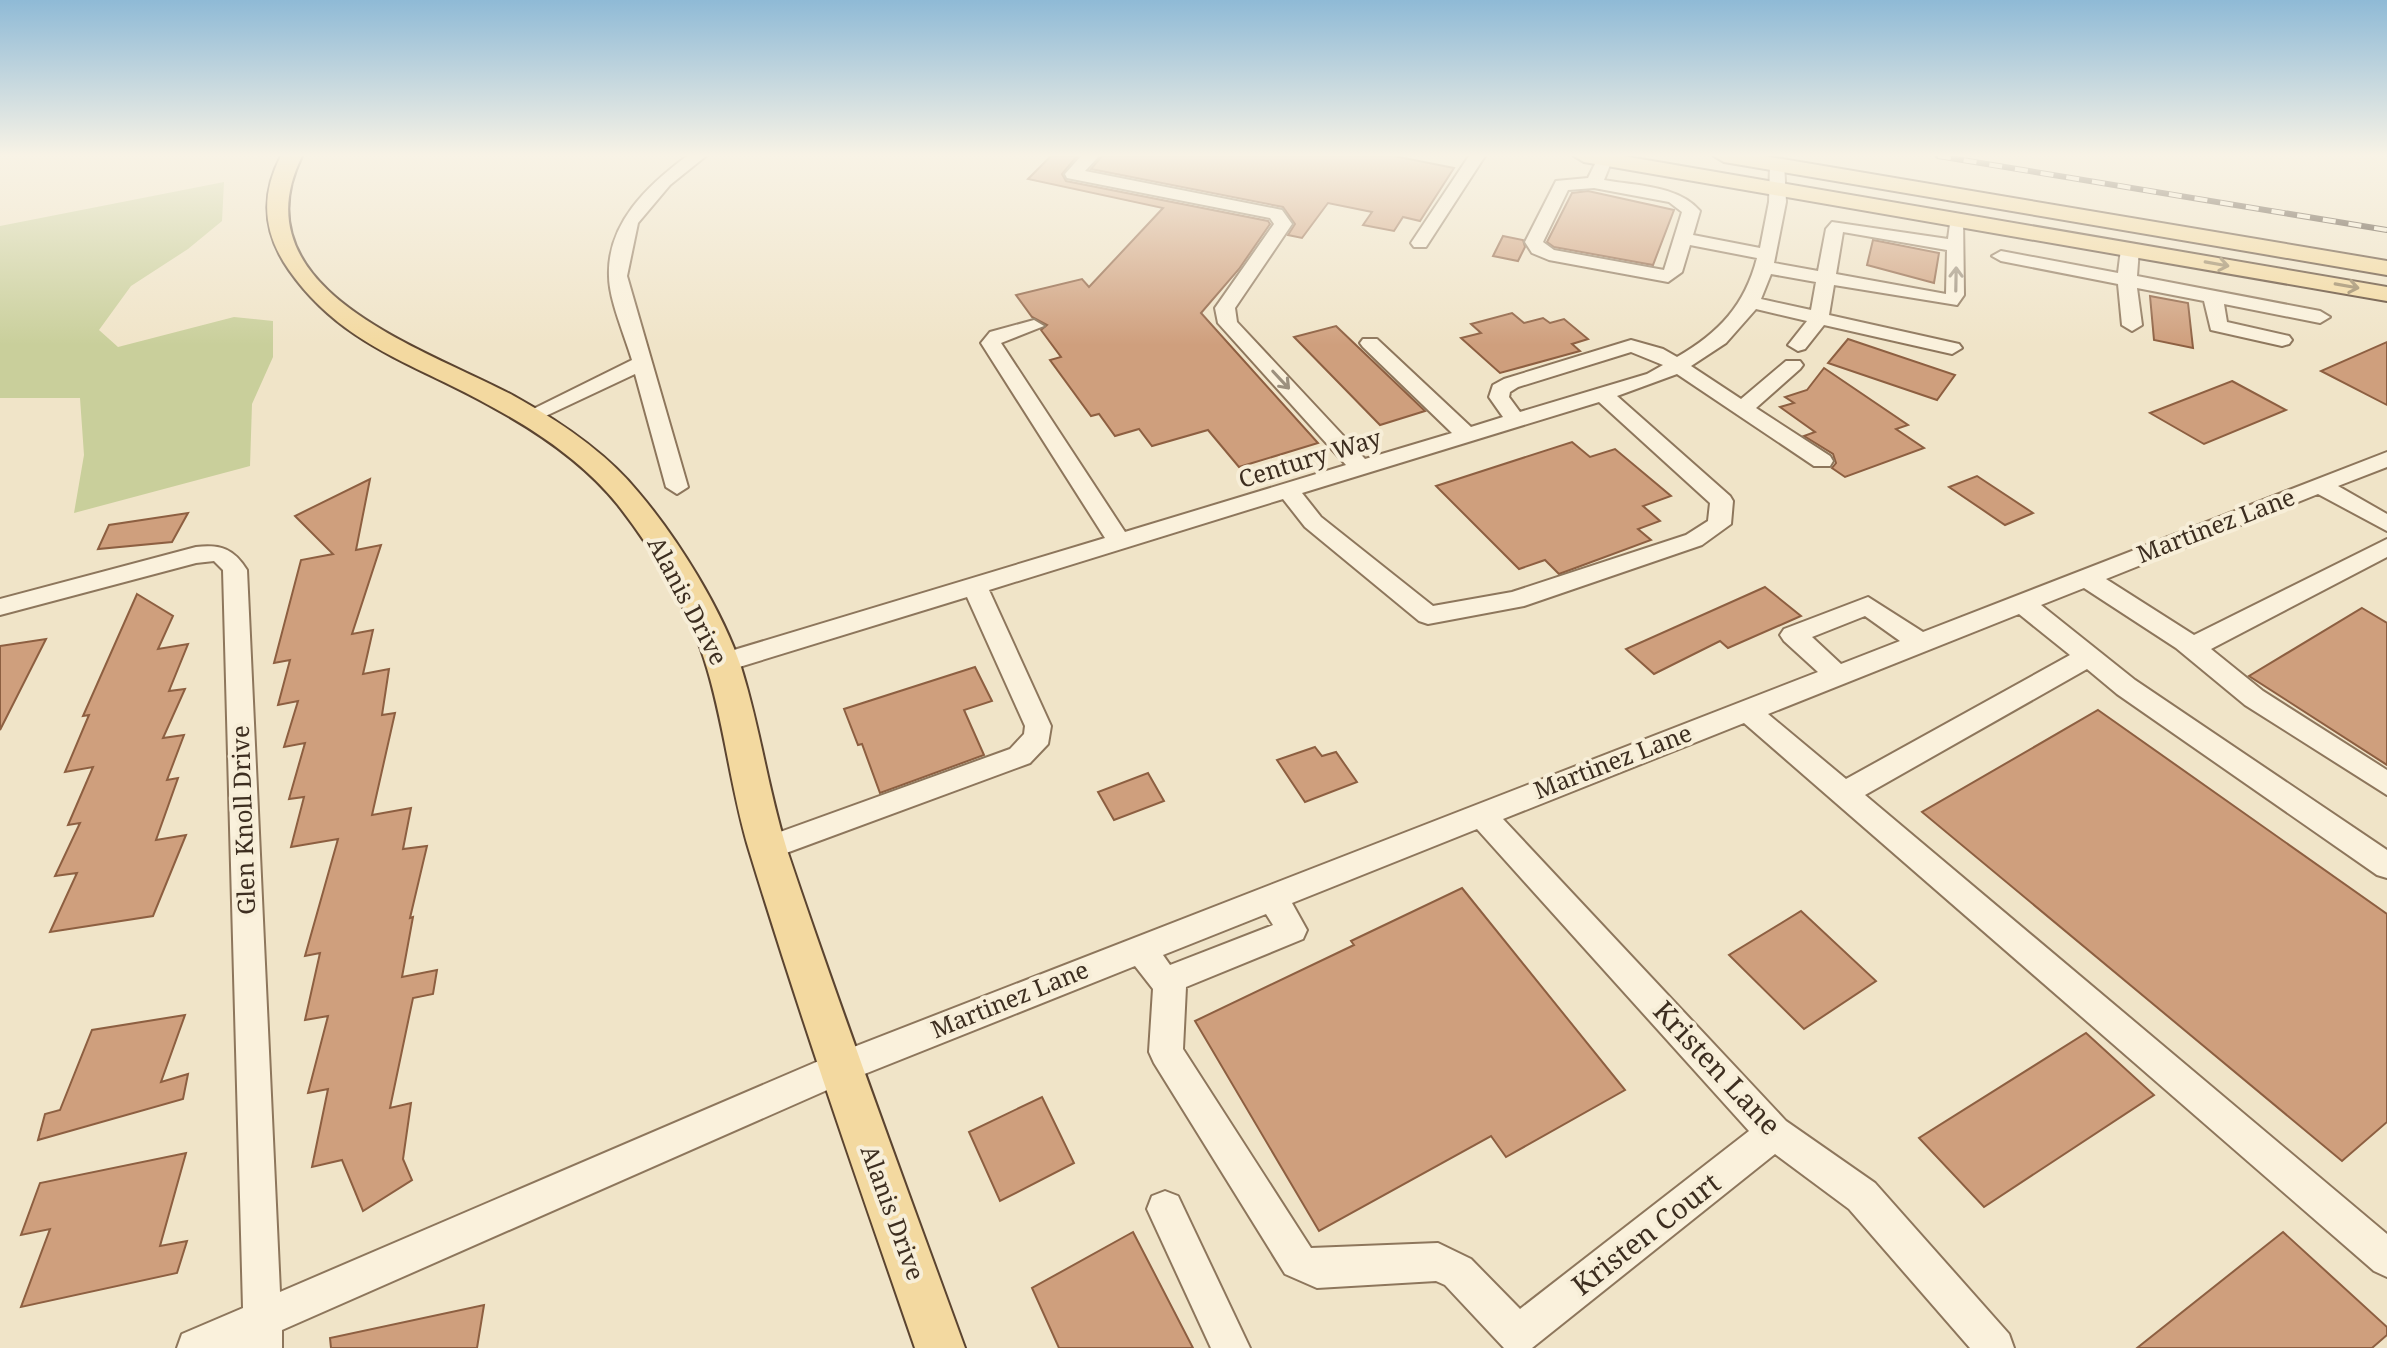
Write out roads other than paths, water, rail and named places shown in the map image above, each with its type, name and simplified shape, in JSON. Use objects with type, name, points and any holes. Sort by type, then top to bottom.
[{"type":"main road","name":"Alanis Drive","points":[[276,219],[286,249],[307,283],[343,321],[412,361],[500,400],[570,443],[628,498],[683,585],[723,663],[768,848],[840,1068],[940,1348]]},
{"type":"main road","points":[[1951,219],[2387,294]]},
{"type":"main road","points":[[2097,219],[2387,268]]},
{"type":"street","points":[[632,219],[618,276],[677,487]]},
{"type":"street","points":[[1279,219],[1283,224],[1225,308],[1228,323],[1363,470]]},
{"type":"street","points":[[1420,243],[1436,219]]},
{"type":"street","points":[[1545,219],[1534,242],[1538,249],[1549,255],[1668,276],[1673,272],[1689,219]]},
{"type":"street","name":"Century Way","points":[[723,663],[1605,396],[1678,366],[1725,336],[1751,302],[1766,261],[1775,219]]},
{"type":"street","points":[[1683,238],[1826,279],[1950,301],[1955,295],[1957,220]]},
{"type":"street","points":[[1743,408],[1796,355],[1819,318],[1838,226],[1956,246]]},
{"type":"street","points":[[2130,249],[2127,279],[2132,325]]},
{"type":"street","points":[[2001,256],[2320,317]]},
{"type":"street","points":[[2213,296],[2218,326],[2282,340]]},
{"type":"street","points":[[1751,302],[1952,348]]},
{"type":"street","points":[[1034,326],[997,336],[991,343],[1120,543]]},
{"type":"street","points":[[1370,343],[1469,437]]},
{"type":"street","points":[[1517,423],[1499,397],[1500,389],[1631,346],[1656,353],[1678,366],[1822,461]]},
{"type":"street","points":[[528,417],[642,363]]},
{"type":"street","points":[[1289,492],[1313,522],[1428,615],[1515,600],[1694,540],[1719,524],[1722,501],[1605,396]]},
{"type":"street","name":"Martinez Lane","points":[[840,1068],[1480,813],[2319,485],[2379,469]]},
{"type":"street","points":[[2319,485],[2387,524]]},
{"type":"street","points":[[2185,642],[2197,645],[2387,547]]},
{"type":"street","name":"Glen Knoll Drive","points":[[0,607],[196,555],[217,552],[229,557],[235,570],[263,1335]]},
{"type":"street","points":[[2085,577],[2185,642],[2254,698],[2387,784]]},
{"type":"street","points":[[768,848],[1020,756],[1038,737],[1038,726],[975,587]]},
{"type":"street","points":[[2021,602],[2126,687],[2387,866]]},
{"type":"street","points":[[1836,674],[1793,635],[1868,605],[1919,642]]},
{"type":"street","points":[[1844,793],[2088,657]]},
{"type":"street","points":[[1746,710],[2387,1258]]},
{"type":"street","name":"Kristen Lane","points":[[1480,813],[1774,1133],[1862,1196],[1995,1348]]},
{"type":"street","points":[[1140,949],[1162,978],[1170,979],[1292,930],[1272,897]]},
{"type":"street","name":"Kristen Court","points":[[1170,979],[1166,1052],[1298,1261],[1317,1269],[1438,1262],[1458,1272],[1518,1335],[1774,1133]]},
{"type":"street","points":[[196,1348],[263,1335],[840,1068]]},
{"type":"street","points":[[1165,1209],[1231,1348]]},
{"type":"railway","points":[[2320,219],[2387,230]]}]
